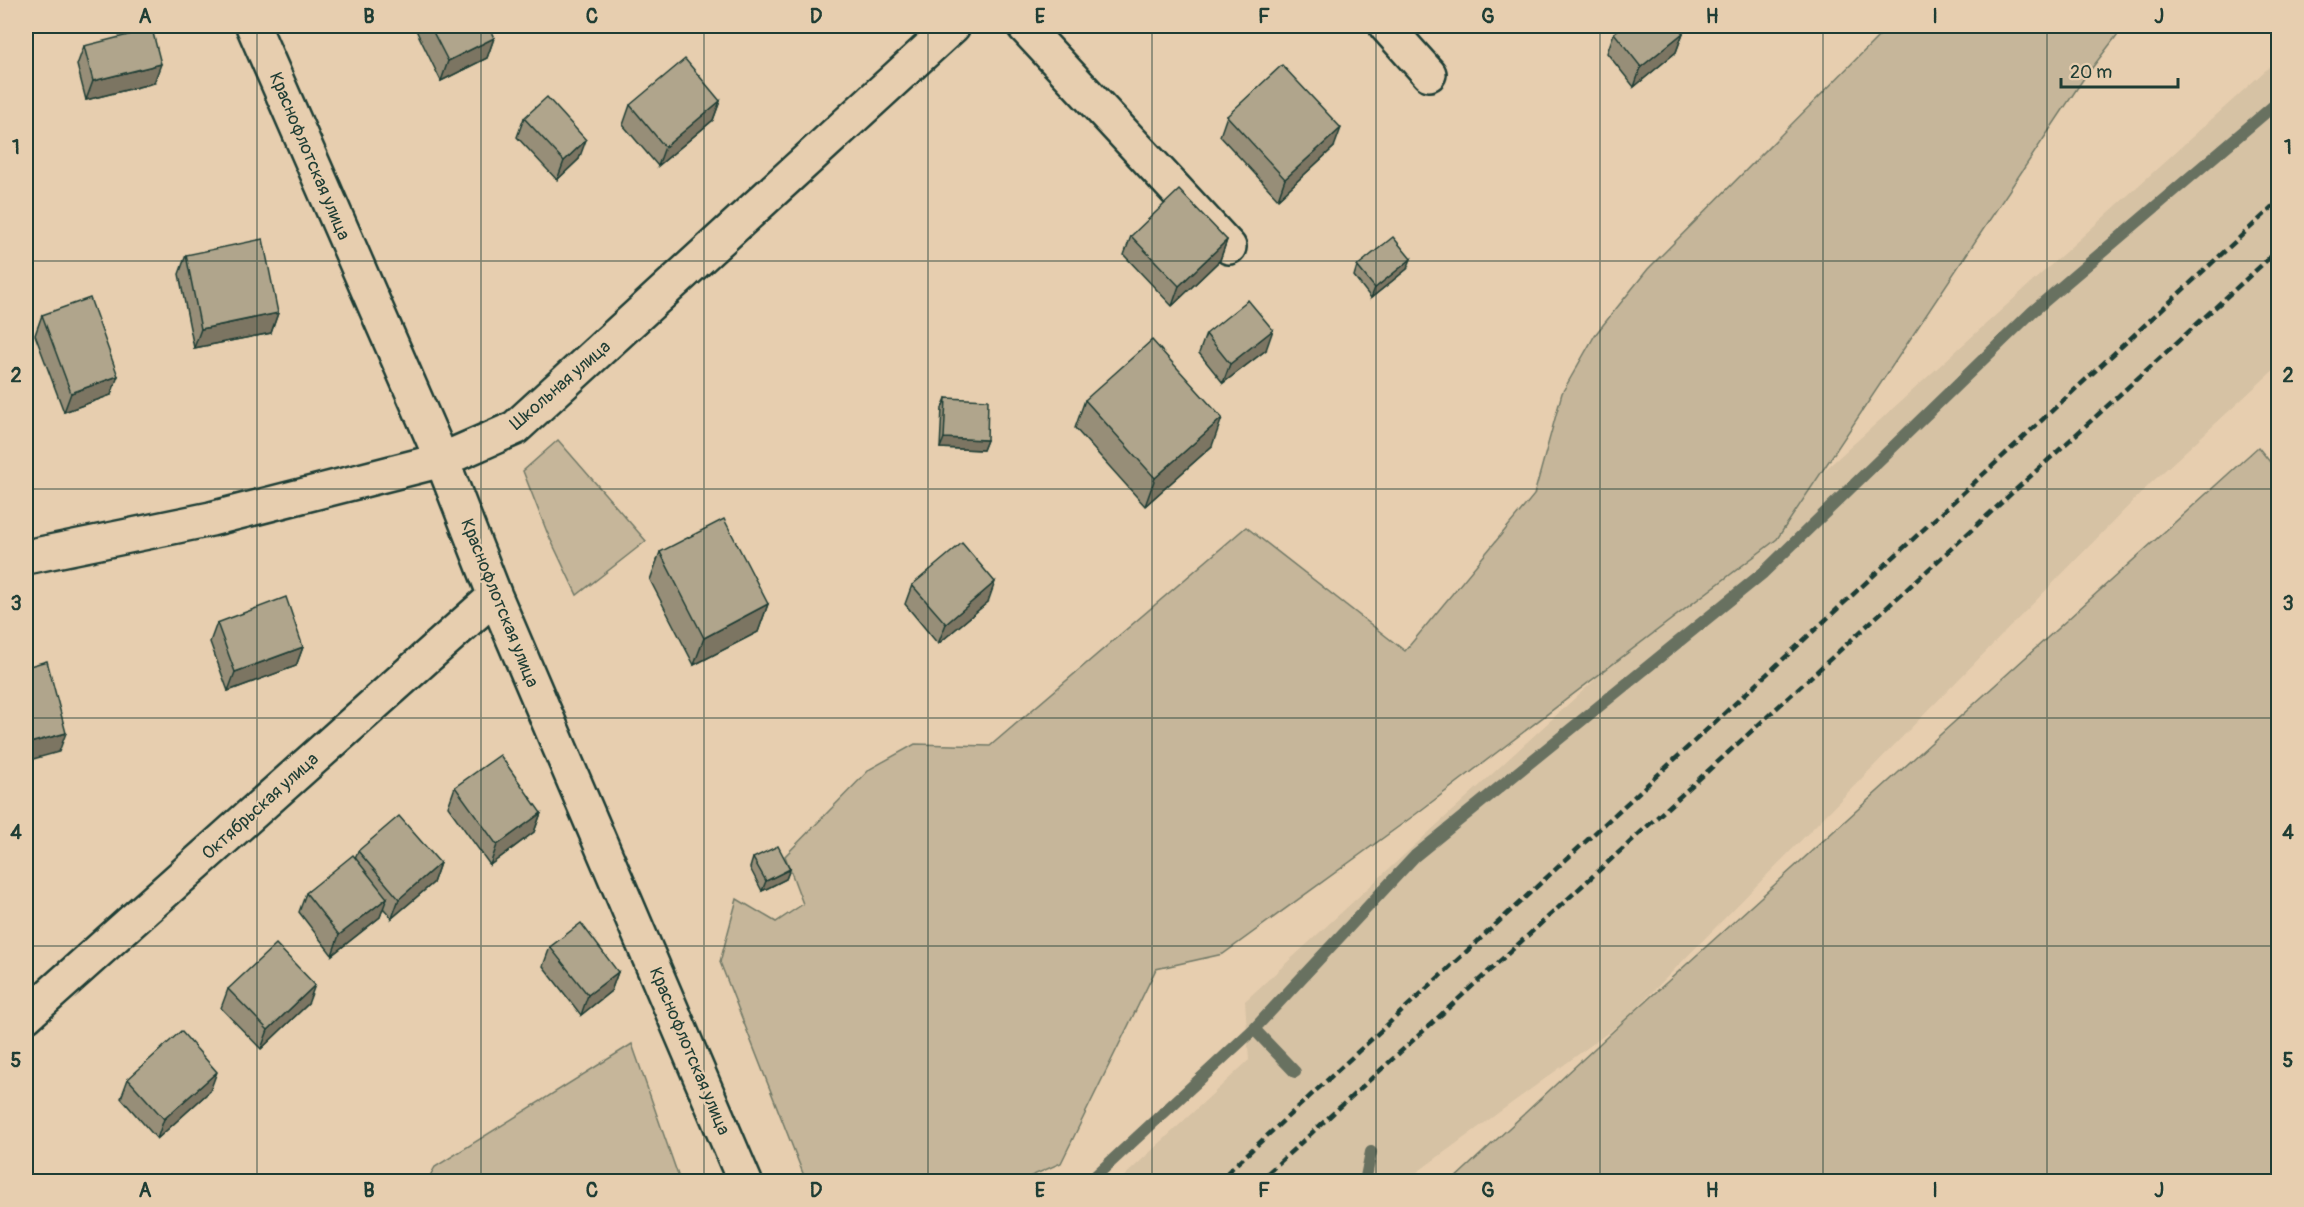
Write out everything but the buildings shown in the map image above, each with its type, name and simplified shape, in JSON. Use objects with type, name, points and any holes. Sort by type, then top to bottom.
[{"type":"street","name":"Краснофлотская улица","points":[[253,26],[442,460],[495,596],[746,1182]]},
{"type":"street","name":"Школьная улица","points":[[26,557],[210,519],[442,460],[515,428],[953,26]]},
{"type":"street","points":[[1024,26],[1229,247]]},
{"type":"street","points":[[1386,26],[1429,74]]},
{"type":"street","name":"Октябрьская улица","points":[[26,1016],[495,596]]},
{"type":"shaded area","points":[[1889,26],[2124,26],[2082,81],[1777,539],[1416,814],[1223,954],[1156,969],[1061,1163],[1020,1181],[806,1181],[720,962],[737,899],[776,922],[803,904],[785,856],[870,769],[915,744],[990,746],[1246,527],[1405,651],[1534,495],[1562,393],[1595,335],[1648,269]]},
{"type":"shaded area","points":[[2278,59],[2278,366],[2151,483],[1624,1021],[1405,1181],[1118,1182],[1249,1060],[1245,1001],[1674,607]]},
{"type":"shaded area","points":[[558,440],[646,541],[577,595],[547,532],[523,471]]},
{"type":"shaded area","points":[[2258,447],[2278,472],[2278,1181],[1452,1181],[1624,1021]]},
{"type":"shaded area","points":[[632,1044],[680,1181],[427,1181],[435,1167]]},
{"type":"waterway","points":[[1089,1182],[1254,1029],[1415,856],[1763,573],[2032,312],[2278,102]]},
{"type":"waterway","points":[[1254,1029],[1295,1072]]},
{"type":"waterway","points":[[1365,1182],[1371,1152]]},
{"type":"railway","points":[[1217,1182],[2278,202]]},
{"type":"railway","points":[[1258,1182],[2278,250]]}]
